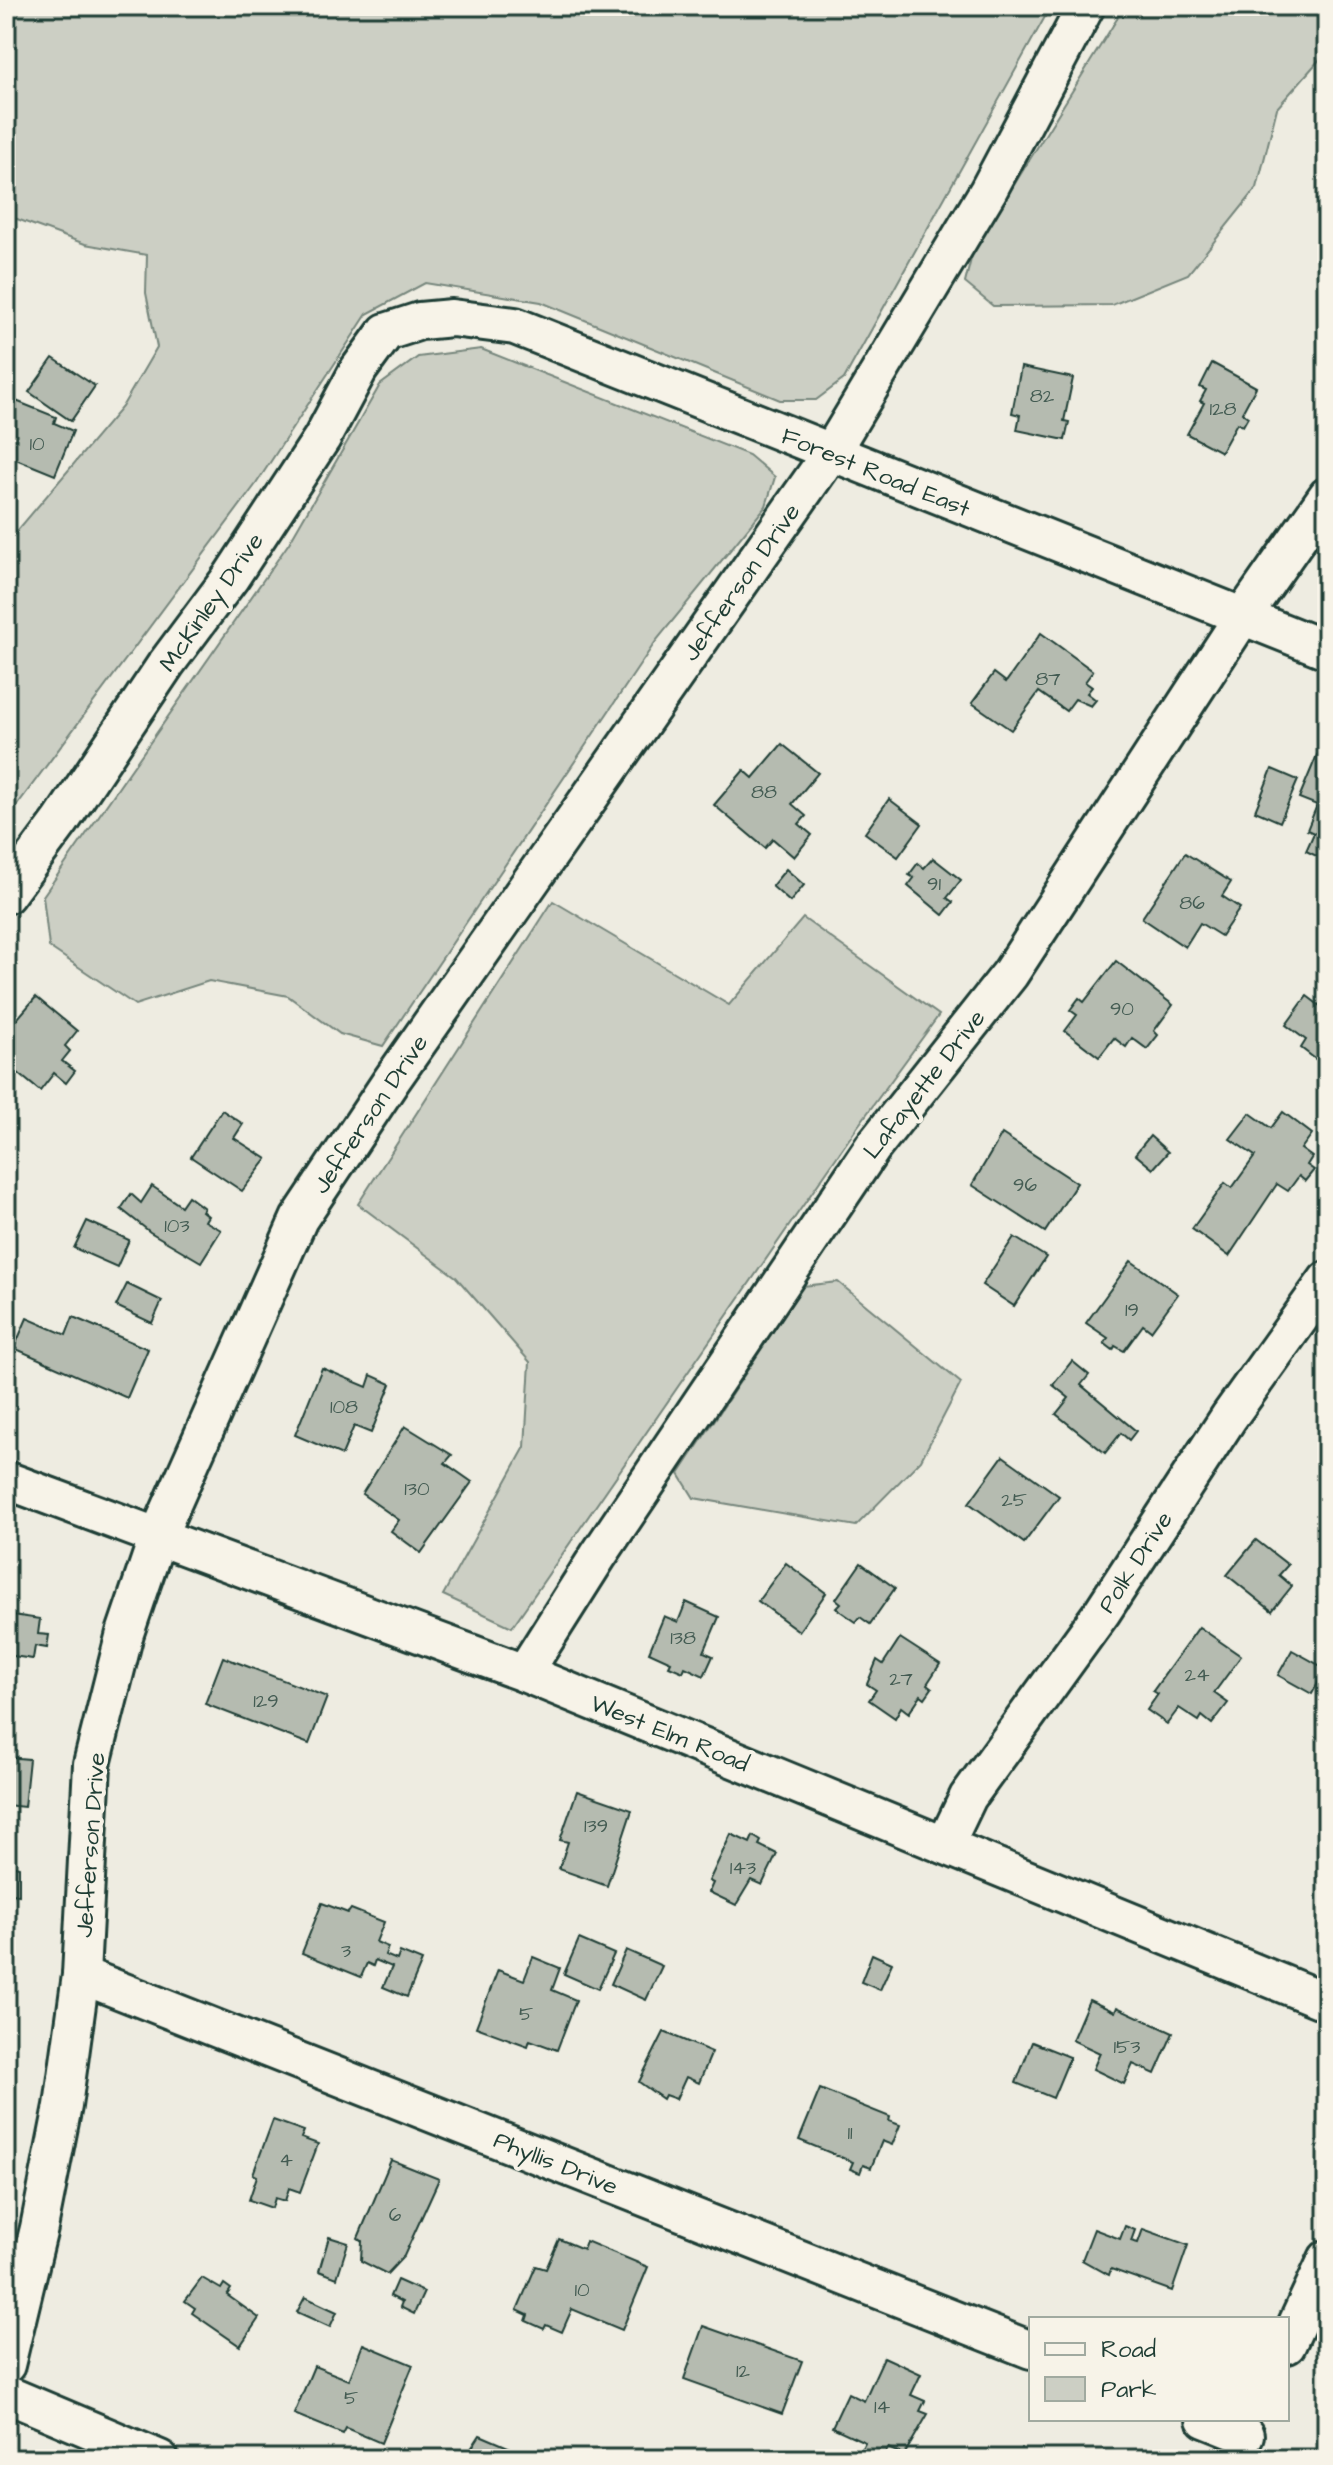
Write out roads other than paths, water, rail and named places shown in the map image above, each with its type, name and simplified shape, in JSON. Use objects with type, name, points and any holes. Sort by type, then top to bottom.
[{"type":"street","name":"Jefferson Drive","points":[[6,2365],[63,2106],[81,1975],[92,1764],[125,1633],[158,1536],[299,1219],[391,1081],[830,454],[988,191],[1086,6]]},
{"type":"street","name":"Forest Road East","points":[[420,321],[452,318],[515,326],[1327,650]]},
{"type":"street","name":"McKinley Drive","points":[[6,895],[61,821],[166,664],[231,577],[322,438],[359,369],[386,332],[420,321]]},
{"type":"street","name":"Lafayette Drive","points":[[524,1673],[598,1556],[873,1147],[1010,974],[1243,616],[1327,496]]},
{"type":"street","name":"Polk Drive","points":[[945,1845],[968,1797],[1102,1612],[1229,1417],[1327,1280]]},
{"type":"street","name":"West Elm Road","points":[[6,1480],[524,1673],[1327,2002]]},
{"type":"street","name":"Phyllis Drive","points":[[81,1975],[1029,2349]]},
{"type":"street","points":[[1289,2341],[1327,2259]]},
{"type":"street","points":[[6,2394],[160,2459]]},
{"type":"street","points":[[1209,2421],[1246,2438]]}]
